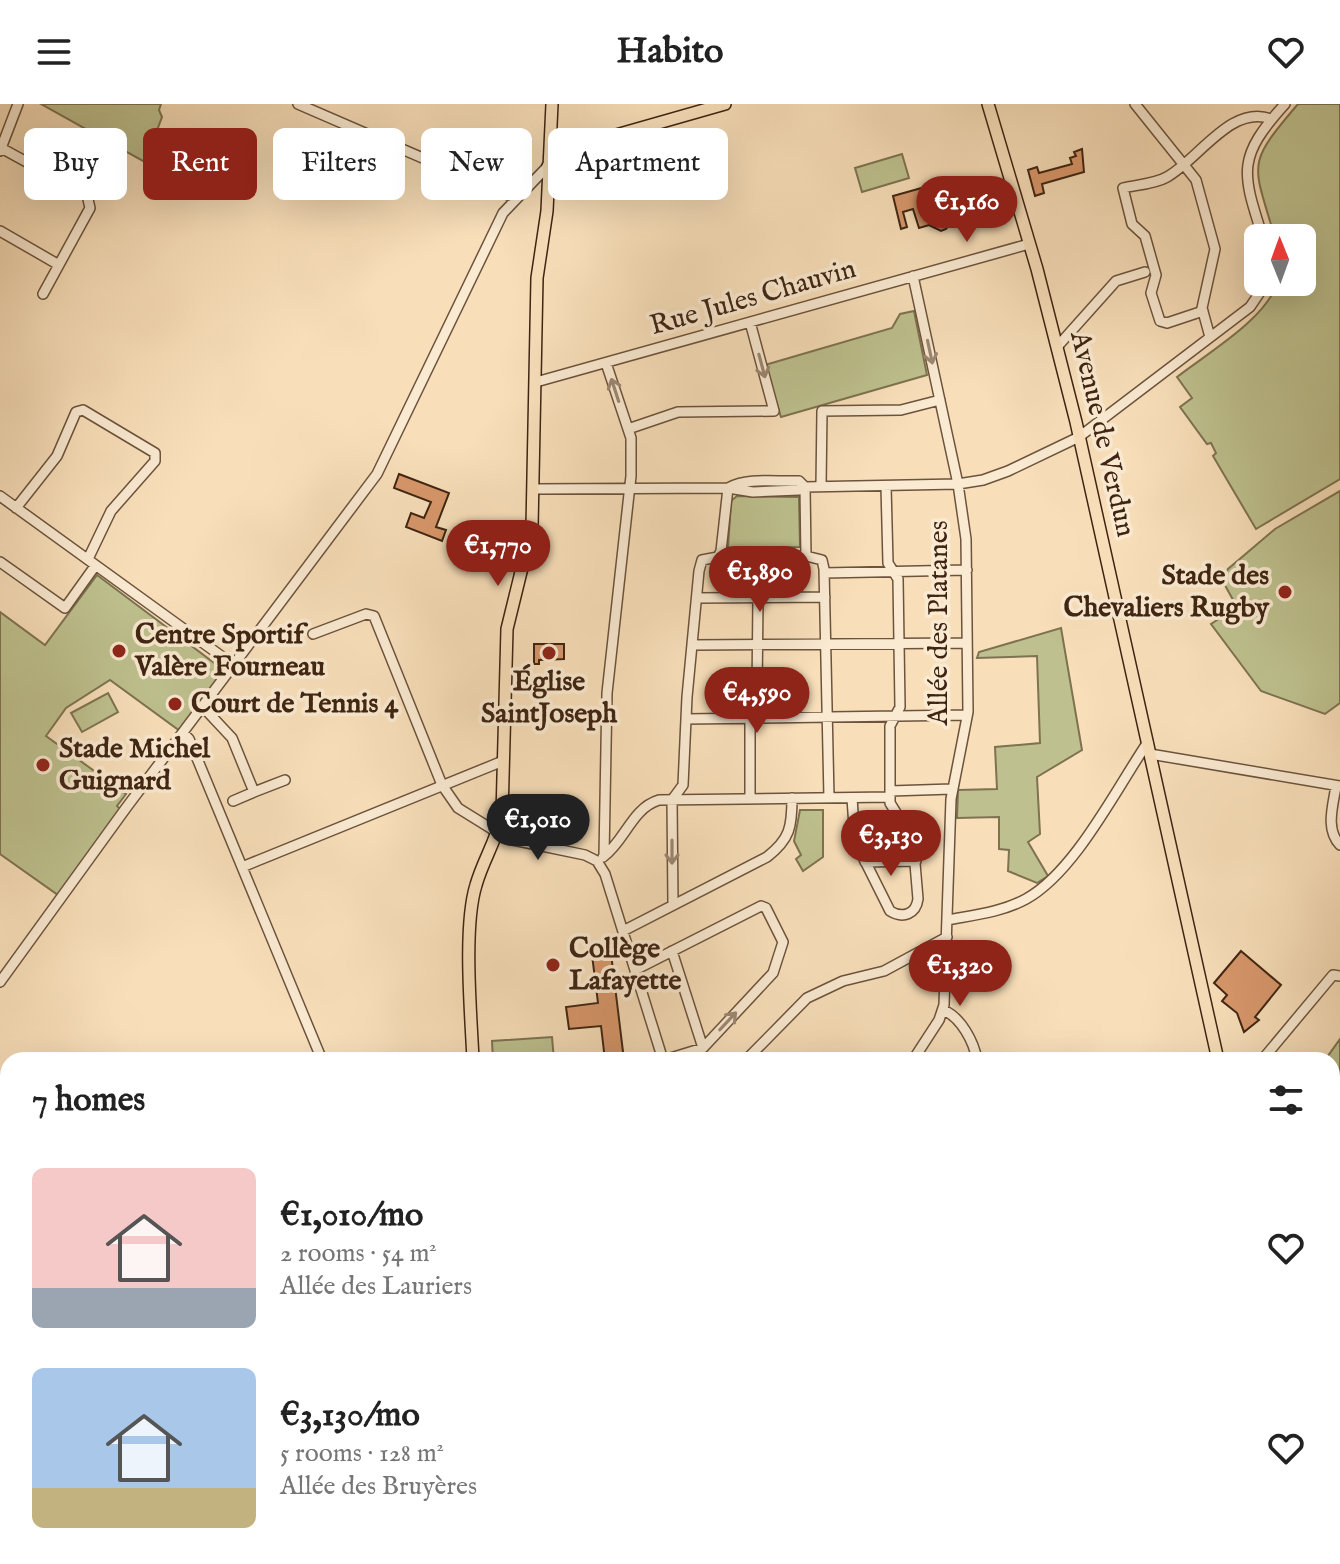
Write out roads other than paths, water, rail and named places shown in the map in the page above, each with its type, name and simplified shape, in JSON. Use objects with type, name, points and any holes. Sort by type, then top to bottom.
[{"type":"main road","points":[[551,128],[552,104]]},
{"type":"main road","points":[[641,128],[725,104]]},
{"type":"main road","name":"Avenue de Verdun","points":[[988,104],[1029,244],[1079,437],[1216,1052]]},
{"type":"main road","points":[[473,1052],[470,923],[476,885],[498,832],[507,629],[528,549],[535,489],[537,278],[547,211],[548,166]]},
{"type":"street","points":[[18,104],[1,150],[87,195],[90,200],[90,208],[43,294]]},
{"type":"street","points":[[298,104],[421,157]]},
{"type":"street","points":[[1135,104],[1196,180],[1215,249],[1203,311],[1210,337]]},
{"type":"street","points":[[1259,224],[1249,194],[1247,164],[1256,139],[1284,104]]},
{"type":"street","points":[[1203,311],[1167,323],[1160,321],[1151,293],[1156,275],[1145,236],[1132,224],[1123,188],[1166,178],[1242,116],[1258,113],[1271,119]]},
{"type":"street","points":[[532,182],[548,166]]},
{"type":"street","points":[[0,982],[377,474],[481,255],[514,200]]},
{"type":"street","points":[[0,231],[59,265]]},
{"type":"street","name":"Rue Jules Chauvin","points":[[536,382],[1029,244]]},
{"type":"street","points":[[1057,347],[1116,281],[1145,272]]},
{"type":"street","name":"Allée des Platanes","points":[[913,276],[958,484],[967,570],[967,715],[952,789],[943,1010],[918,1052]]},
{"type":"street","points":[[805,487],[958,484],[996,476],[1079,437],[1250,307],[1260,296]]},
{"type":"street","points":[[628,429],[678,412],[774,411],[750,322]]},
{"type":"street","points":[[606,363],[628,429],[630,489],[606,703],[600,858],[661,1052]]},
{"type":"street","points":[[821,486],[822,411],[901,410],[940,400]]},
{"type":"street","points":[[0,562],[65,608],[92,563],[111,511],[155,461],[155,453],[83,410],[76,412],[57,456],[16,508]]},
{"type":"street","points":[[535,489],[728,488],[739,482],[799,481],[805,487],[806,556]]},
{"type":"street","points":[[852,798],[854,839],[890,911],[903,916],[917,907],[916,861],[913,840],[892,810],[890,794],[890,726],[900,707],[898,579],[888,563],[886,486]]},
{"type":"street","points":[[718,557],[728,488]]},
{"type":"street","points":[[0,496],[235,666]]},
{"type":"street","points":[[673,905],[672,800],[683,785],[692,645],[702,560],[806,556],[822,560],[829,798]]},
{"type":"street","points":[[824,573],[967,570]]},
{"type":"street","points":[[697,598],[825,597]]},
{"type":"street","points":[[750,799],[750,719],[757,693],[758,598]]},
{"type":"street","points":[[313,634],[366,614],[374,616],[442,785],[458,808],[508,839],[600,858]]},
{"type":"street","points":[[692,645],[967,643]]},
{"type":"street","points":[[203,707],[232,738],[254,792]]},
{"type":"street","points":[[686,719],[967,715]]},
{"type":"street","points":[[183,733],[189,739],[319,1052]]},
{"type":"street","points":[[948,920],[1004,909],[1025,899],[1056,877],[1149,748],[1338,786],[1331,827],[1332,836],[1340,845]]},
{"type":"street","points":[[242,867],[503,761]]},
{"type":"street","points":[[233,801],[285,780]]},
{"type":"street","points":[[600,858],[640,811],[651,803],[672,800],[852,798],[952,789]]},
{"type":"street","points":[[623,931],[767,857],[782,845],[792,830],[792,798]]},
{"type":"street","points":[[865,862],[916,861]]},
{"type":"street","points":[[635,970],[761,906],[766,908],[783,942],[773,973],[703,1048],[690,1052]]},
{"type":"street","points":[[754,1052],[807,998],[843,981],[884,971],[947,937]]},
{"type":"street","points":[[672,951],[703,1048]]},
{"type":"street","points":[[1269,1052],[1333,975],[1340,976]]},
{"type":"street","points":[[943,1010],[953,1016],[970,1040],[974,1052]]},
{"type":"place","name":"Stade des Chevaliers Rugby","points":[[1285,592]]},
{"type":"place","name":"Centre Sportif Valère Fourneau","points":[[119,651]]},
{"type":"place","name":"Église SaintJoseph","points":[[549,653]]},
{"type":"place","name":"Court de Tennis 4","points":[[175,704]]},
{"type":"place","name":"Stade Michel Guignard","points":[[43,765]]},
{"type":"place","name":"Collège Lafayette","points":[[553,965]]}]
